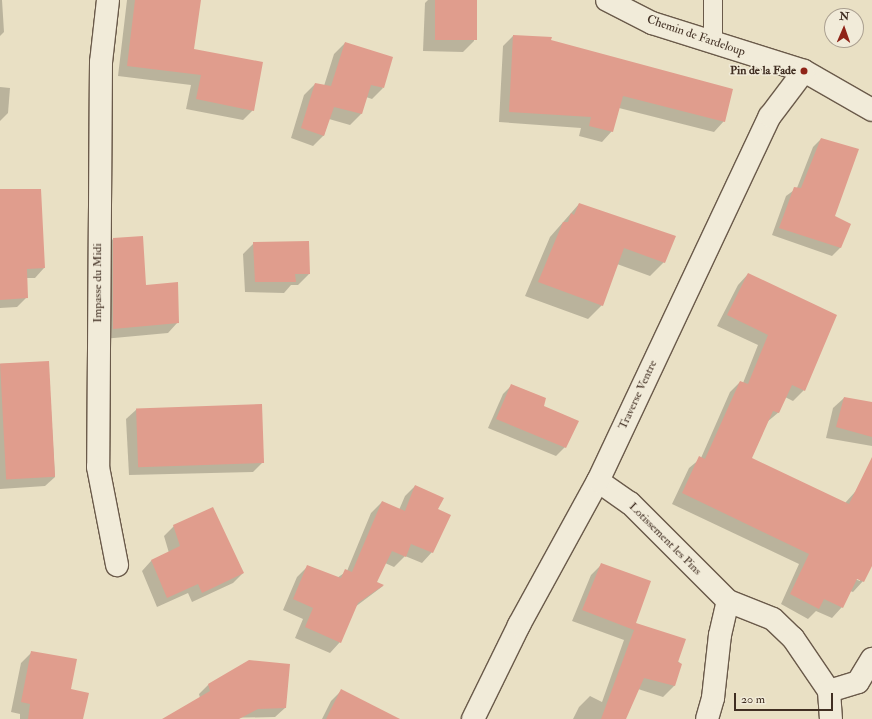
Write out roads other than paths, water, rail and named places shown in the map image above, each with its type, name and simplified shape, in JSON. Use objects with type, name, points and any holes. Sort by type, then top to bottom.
[{"type":"street","name":"Impasse du Midi","points":[[108,0],[101,62],[98,467],[117,565]]},
{"type":"street","name":"Chemin de Fardeloup","points":[[607,0],[652,23],[804,71],[872,110]]},
{"type":"street","name":"Traverse Ventre","points":[[473,719],[519,625],[598,480],[770,116],[804,71]]},
{"type":"street","name":"Lotissement les Pins","points":[[598,480],[630,503],[728,601],[773,619],[793,638],[829,691]]},
{"type":"street","points":[[707,719],[713,698],[720,635],[728,601]]},
{"type":"street","points":[[831,719],[829,691],[858,682],[872,658]]},
{"type":"lane","points":[[713,0],[713,42]]},
{"type":"place","name":"Pin de la Fade","points":[[804,71]]}]
